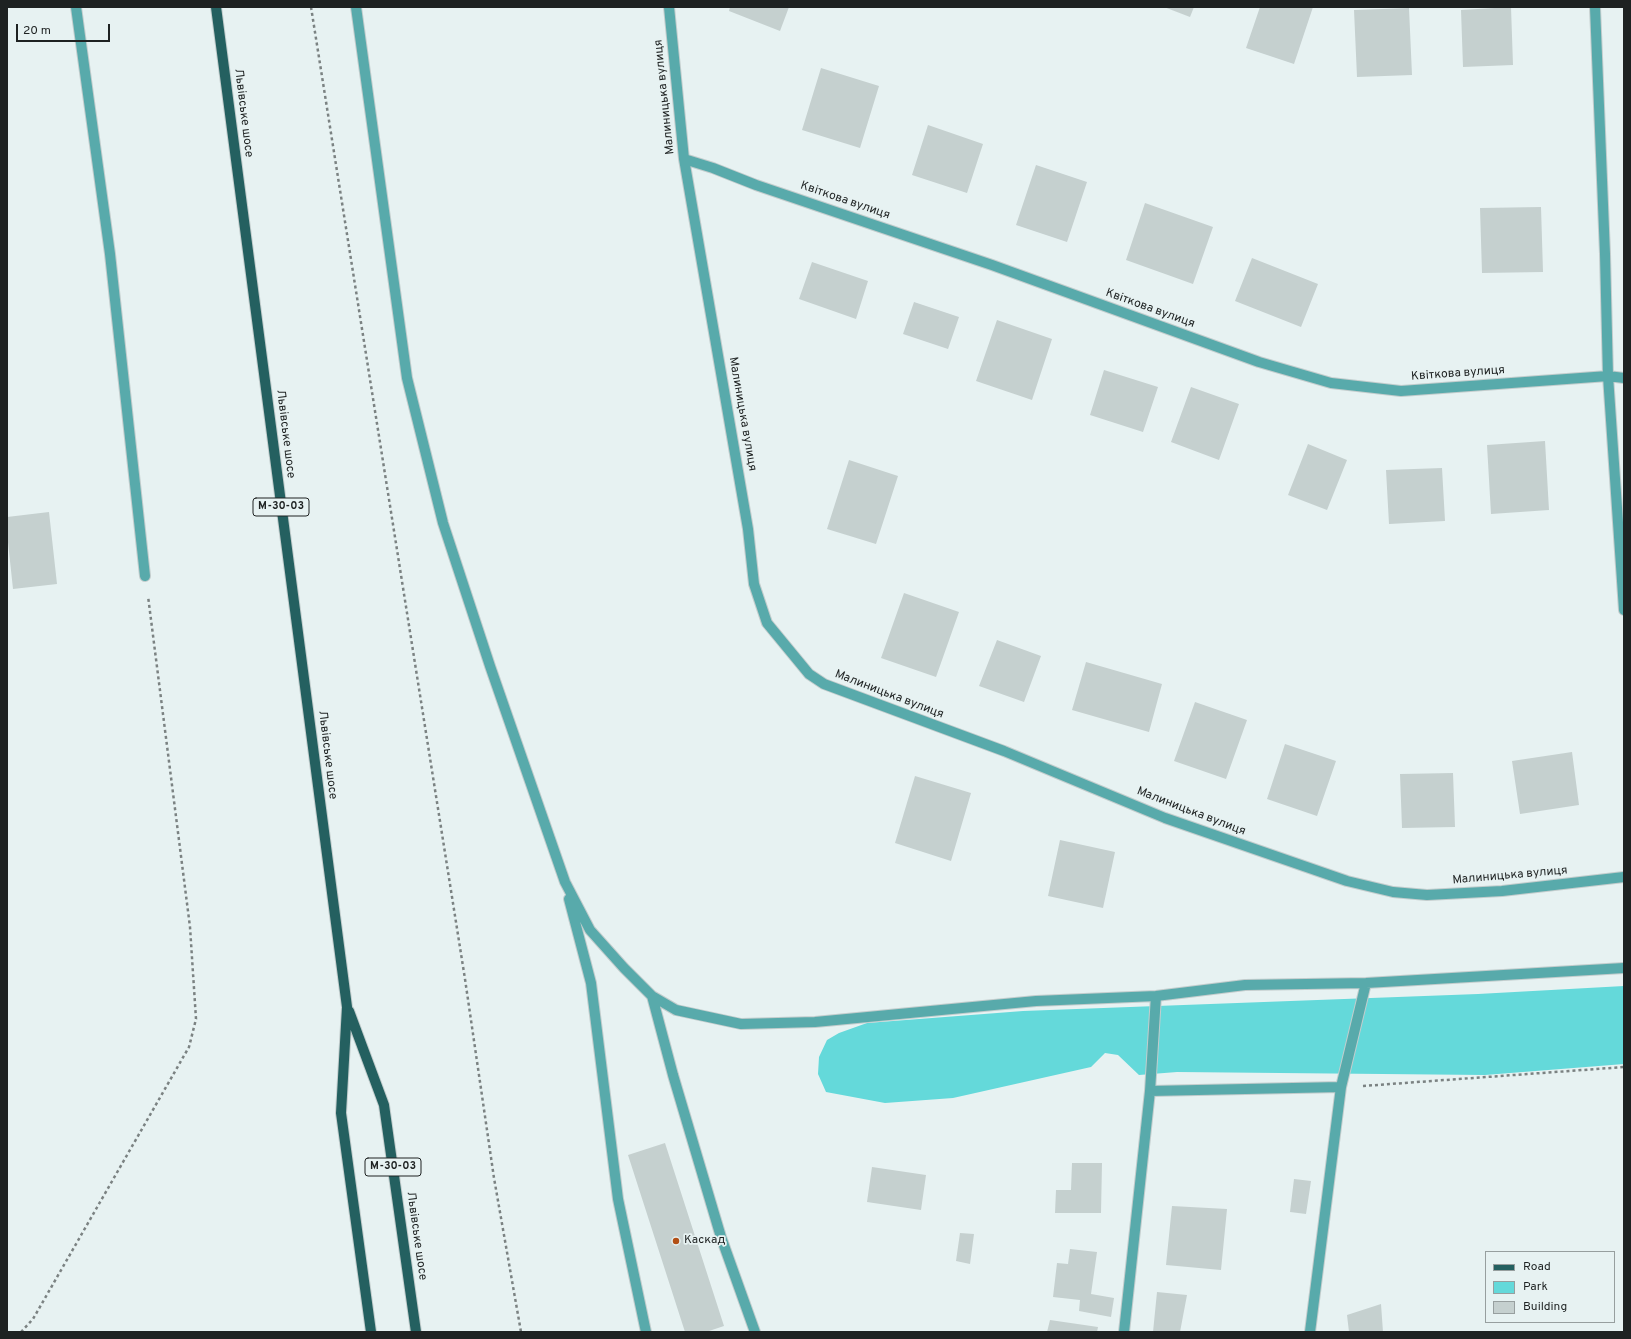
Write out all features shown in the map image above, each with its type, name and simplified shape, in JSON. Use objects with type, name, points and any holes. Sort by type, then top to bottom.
[{"type":"main road","name":"Львівське шосе","points":[[216,7],[347,1008],[341,1113],[371,1332]]},
{"type":"main road","name":"Львівське шосе","points":[[347,1008],[384,1106],[416,1332]]},
{"type":"street","points":[[76,7],[110,254],[145,576]]},
{"type":"street","points":[[356,7],[407,378],[443,523],[490,666],[565,882],[591,983],[618,1199],[646,1332]]},
{"type":"street","name":"Малиницька вулиця","points":[[669,7],[684,159],[748,529],[754,584],[767,623],[809,674],[824,684],[1004,751],[1166,818],[1347,881],[1393,892],[1427,895],[1502,891],[1624,877]]},
{"type":"street","points":[[1595,7],[1605,254],[1608,376],[1624,610]]},
{"type":"street","name":"Квіткова вулиця","points":[[684,159],[992,266],[1259,362],[1331,383],[1401,390],[1608,376],[1624,378]]},
{"type":"street","points":[[565,882],[590,930],[624,968],[652,996],[676,1010],[741,1024],[815,1022],[1036,1001],[1156,996],[1245,985],[1366,983],[1624,968]]},
{"type":"street","points":[[1310,1332],[1341,1087],[1366,983]]},
{"type":"street","points":[[652,996],[673,1075],[721,1237],[755,1332]]},
{"type":"street","points":[[1124,1332],[1150,1091],[1156,996]]},
{"type":"street","points":[[1150,1091],[1341,1087]]},
{"type":"path","points":[[311,7],[465,979],[494,1178],[521,1332]]},
{"type":"path","points":[[21,1332],[32,1319],[190,1048],[196,1019],[190,928],[145,576]]},
{"type":"path","points":[[1341,1087],[1624,1067]]},
{"type":"green space","points":[[1624,986],[1624,1064],[1485,1075],[1177,1072],[1139,1075],[1118,1055],[1105,1053],[1091,1067],[953,1098],[885,1103],[826,1092],[818,1074],[819,1057],[827,1040],[839,1033],[867,1023],[1023,1011],[1478,994]]},
{"type":"building","points":[[730,7],[789,7],[780,31],[729,11]]},
{"type":"building","points":[[1164,7],[1194,7],[1190,17]]},
{"type":"building","points":[[1260,7],[1313,7],[1294,64],[1246,48]]},
{"type":"building","points":[[1511,7],[1513,65],[1463,67],[1461,10]]},
{"type":"building","points":[[1409,8],[1412,75],[1357,77],[1354,10]]},
{"type":"building","points":[[821,68],[879,86],[860,148],[802,130]]},
{"type":"building","points":[[928,125],[983,144],[967,193],[912,175]]},
{"type":"building","points":[[1036,165],[1087,182],[1067,242],[1016,225]]},
{"type":"building","points":[[1145,203],[1213,227],[1193,284],[1126,260]]},
{"type":"building","points":[[1541,207],[1543,272],[1482,273],[1480,208]]},
{"type":"building","points":[[1252,258],[1318,284],[1301,327],[1235,301]]},
{"type":"building","points":[[812,262],[868,281],[856,319],[799,299]]},
{"type":"building","points":[[914,302],[959,317],[948,349],[903,334]]},
{"type":"building","points":[[997,320],[1052,339],[1032,400],[976,381]]},
{"type":"building","points":[[1104,370],[1158,387],[1143,432],[1090,415]]},
{"type":"building","points":[[1191,387],[1239,404],[1219,460],[1171,442]]},
{"type":"building","points":[[1545,441],[1549,510],[1491,514],[1487,445]]},
{"type":"building","points":[[1308,444],[1347,460],[1327,510],[1288,495]]},
{"type":"building","points":[[849,460],[898,476],[876,544],[827,529]]},
{"type":"building","points":[[1442,468],[1445,521],[1389,524],[1386,470]]},
{"type":"building","points":[[49,512],[57,584],[13,589],[7,533],[7,517]]},
{"type":"building","points":[[904,593],[959,612],[936,677],[881,658]]},
{"type":"building","points":[[997,640],[1041,656],[1024,702],[979,686]]},
{"type":"building","points":[[1086,662],[1162,684],[1149,732],[1072,710]]},
{"type":"building","points":[[1195,702],[1247,720],[1226,779],[1174,761]]},
{"type":"building","points":[[1285,744],[1336,761],[1317,816],[1267,799]]},
{"type":"building","points":[[1572,752],[1579,805],[1520,814],[1512,761]]},
{"type":"building","points":[[1453,773],[1455,827],[1402,828],[1400,774]]},
{"type":"building","points":[[915,776],[971,793],[951,861],[895,843]]},
{"type":"building","points":[[1060,840],[1115,852],[1103,908],[1048,896]]},
{"type":"building","points":[[665,1143],[724,1326],[706,1332],[685,1332],[628,1155]]},
{"type":"building","points":[[1072,1163],[1102,1163],[1101,1213],[1055,1213],[1056,1190],[1071,1190]]},
{"type":"building","points":[[872,1167],[926,1175],[921,1210],[867,1202]]},
{"type":"building","points":[[1294,1179],[1311,1181],[1306,1214],[1290,1212]]},
{"type":"building","points":[[1172,1206],[1227,1209],[1221,1270],[1166,1265]]},
{"type":"building","points":[[960,1233],[974,1234],[970,1264],[956,1261]]},
{"type":"building","points":[[1070,1249],[1097,1252],[1091,1294],[1114,1298],[1111,1317],[1079,1311],[1080,1300],[1053,1297],[1057,1263],[1068,1264]]},
{"type":"building","points":[[1157,1292],[1187,1295],[1180,1332],[1153,1332]]},
{"type":"building","points":[[1381,1304],[1383,1332],[1349,1332],[1347,1315]]},
{"type":"building","points":[[1050,1320],[1098,1327],[1097,1332],[1047,1332]]},
{"type":"place","name":"Каскад","points":[[676,1241]]}]
